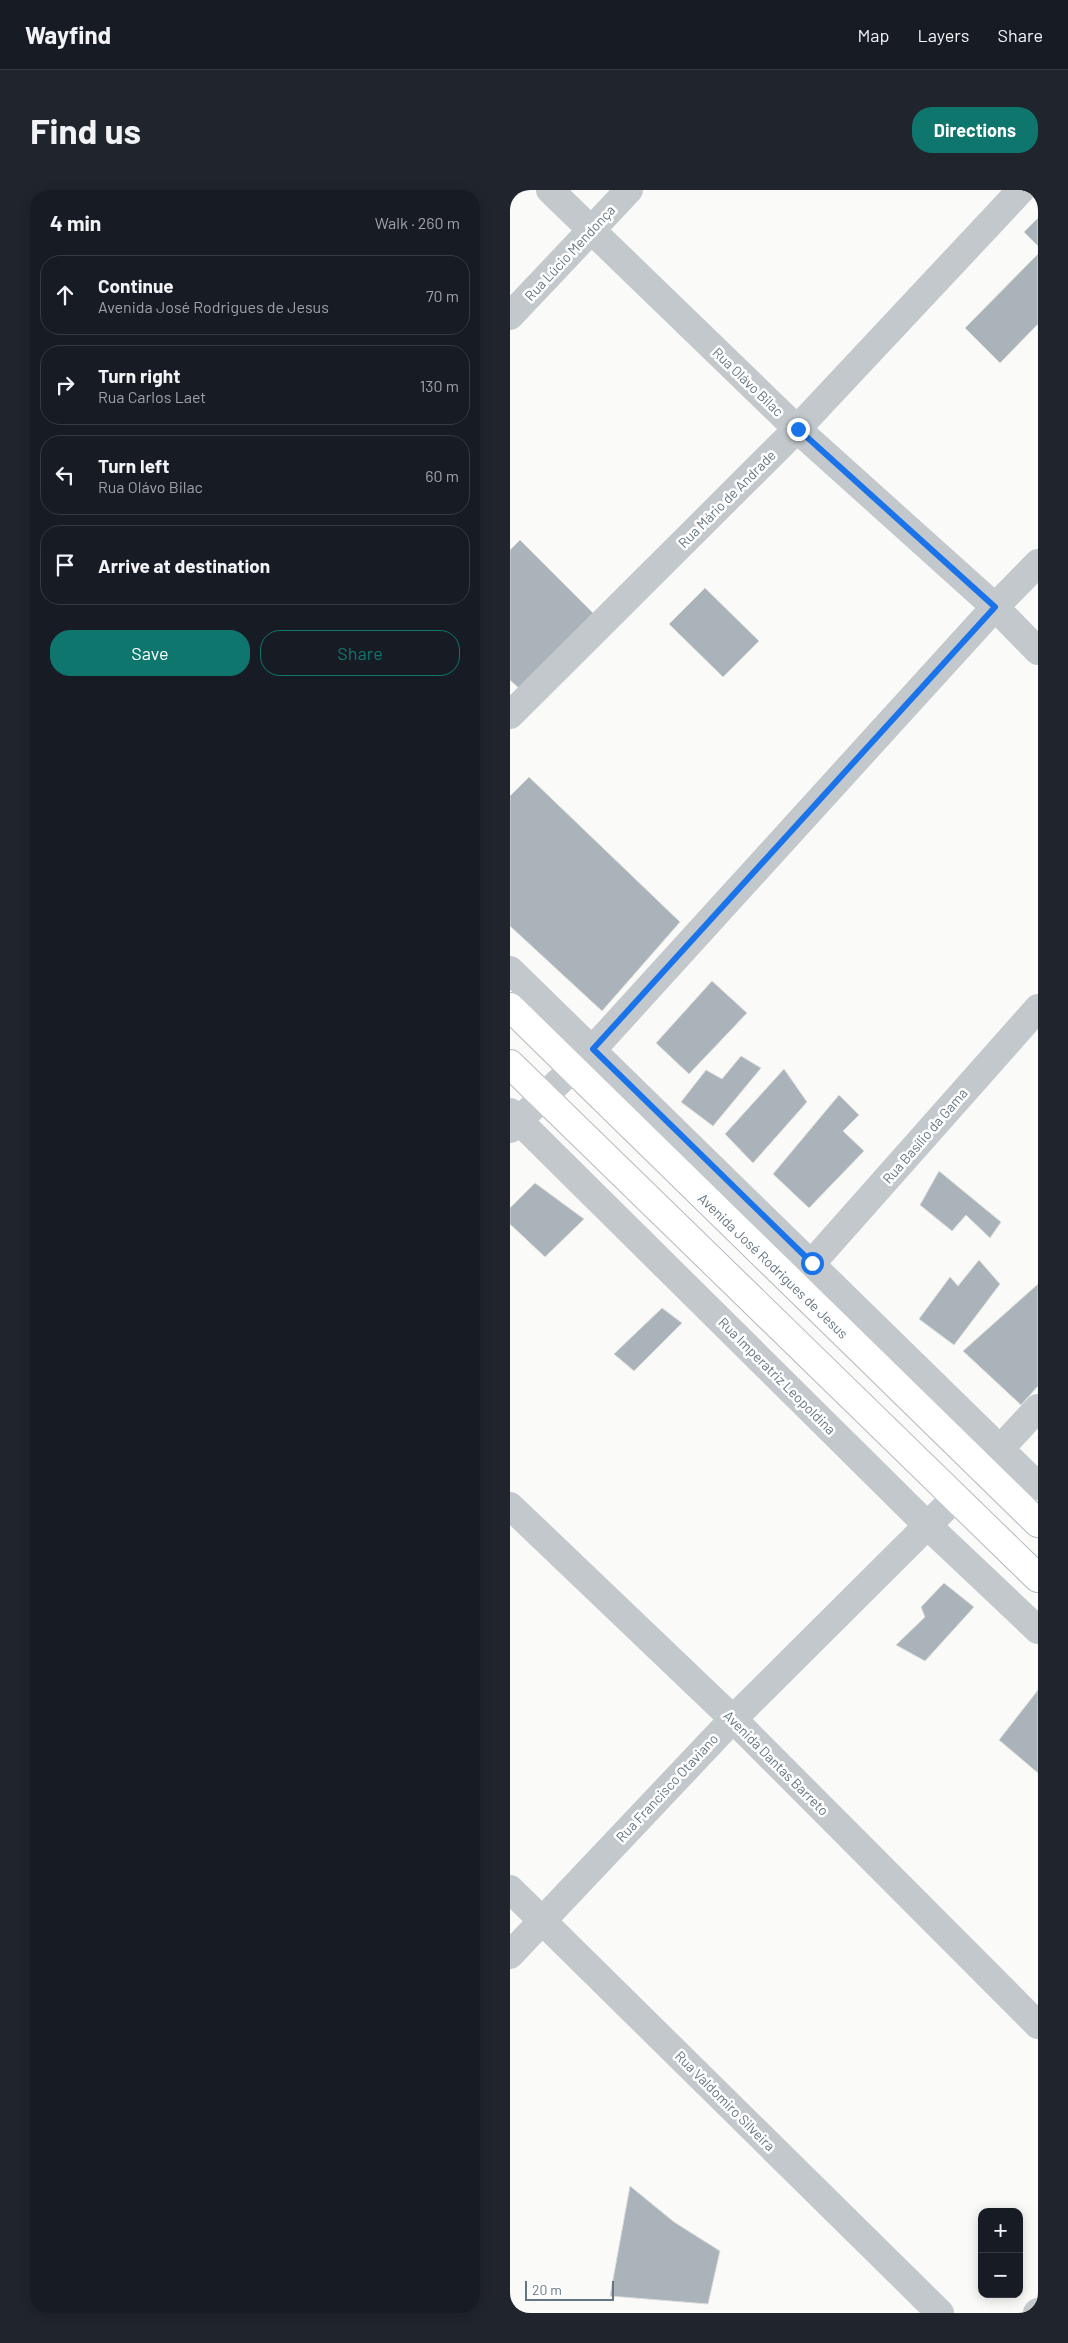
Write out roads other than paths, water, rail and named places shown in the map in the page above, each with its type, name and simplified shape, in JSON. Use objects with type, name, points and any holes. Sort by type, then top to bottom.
[{"type":"main road","name":"Avenida José Rodrigues de Jesus","points":[[510,1007],[1038,1523]]},
{"type":"main road","points":[[510,1064],[1038,1578]]},
{"type":"street","name":"Rua Olávo Bilac","points":[[550,190],[798,429],[995,607],[1038,651]]},
{"type":"street","name":"Rua Lúcio Mendonça","points":[[510,316],[630,190]]},
{"type":"street","name":"Rua Mário de Andrade","points":[[510,715],[798,429],[1021,190]]},
{"type":"street","points":[[513,1120],[542,1097],[593,1049],[995,607],[1038,563]]},
{"type":"street","name":"Avenida José Rodrigues de Jesus","points":[[510,970],[812,1263],[1038,1486]]},
{"type":"street","name":"Rua Basílio da Gama","points":[[812,1263],[1038,1008]]},
{"type":"street","name":"Rua Imperatriz Leopoldina","points":[[513,1120],[1038,1630]]},
{"type":"street","points":[[1000,1449],[1038,1408]]},
{"type":"street","name":"Rua Francisco Otaviano","points":[[510,1955],[733,1719],[955,1498]]},
{"type":"street","name":"Avenida Dantas Barreto","points":[[510,1506],[733,1719],[1038,2025]]},
{"type":"street","name":"Rua Valdomiro Silveira","points":[[510,1889],[940,2313]]}]
